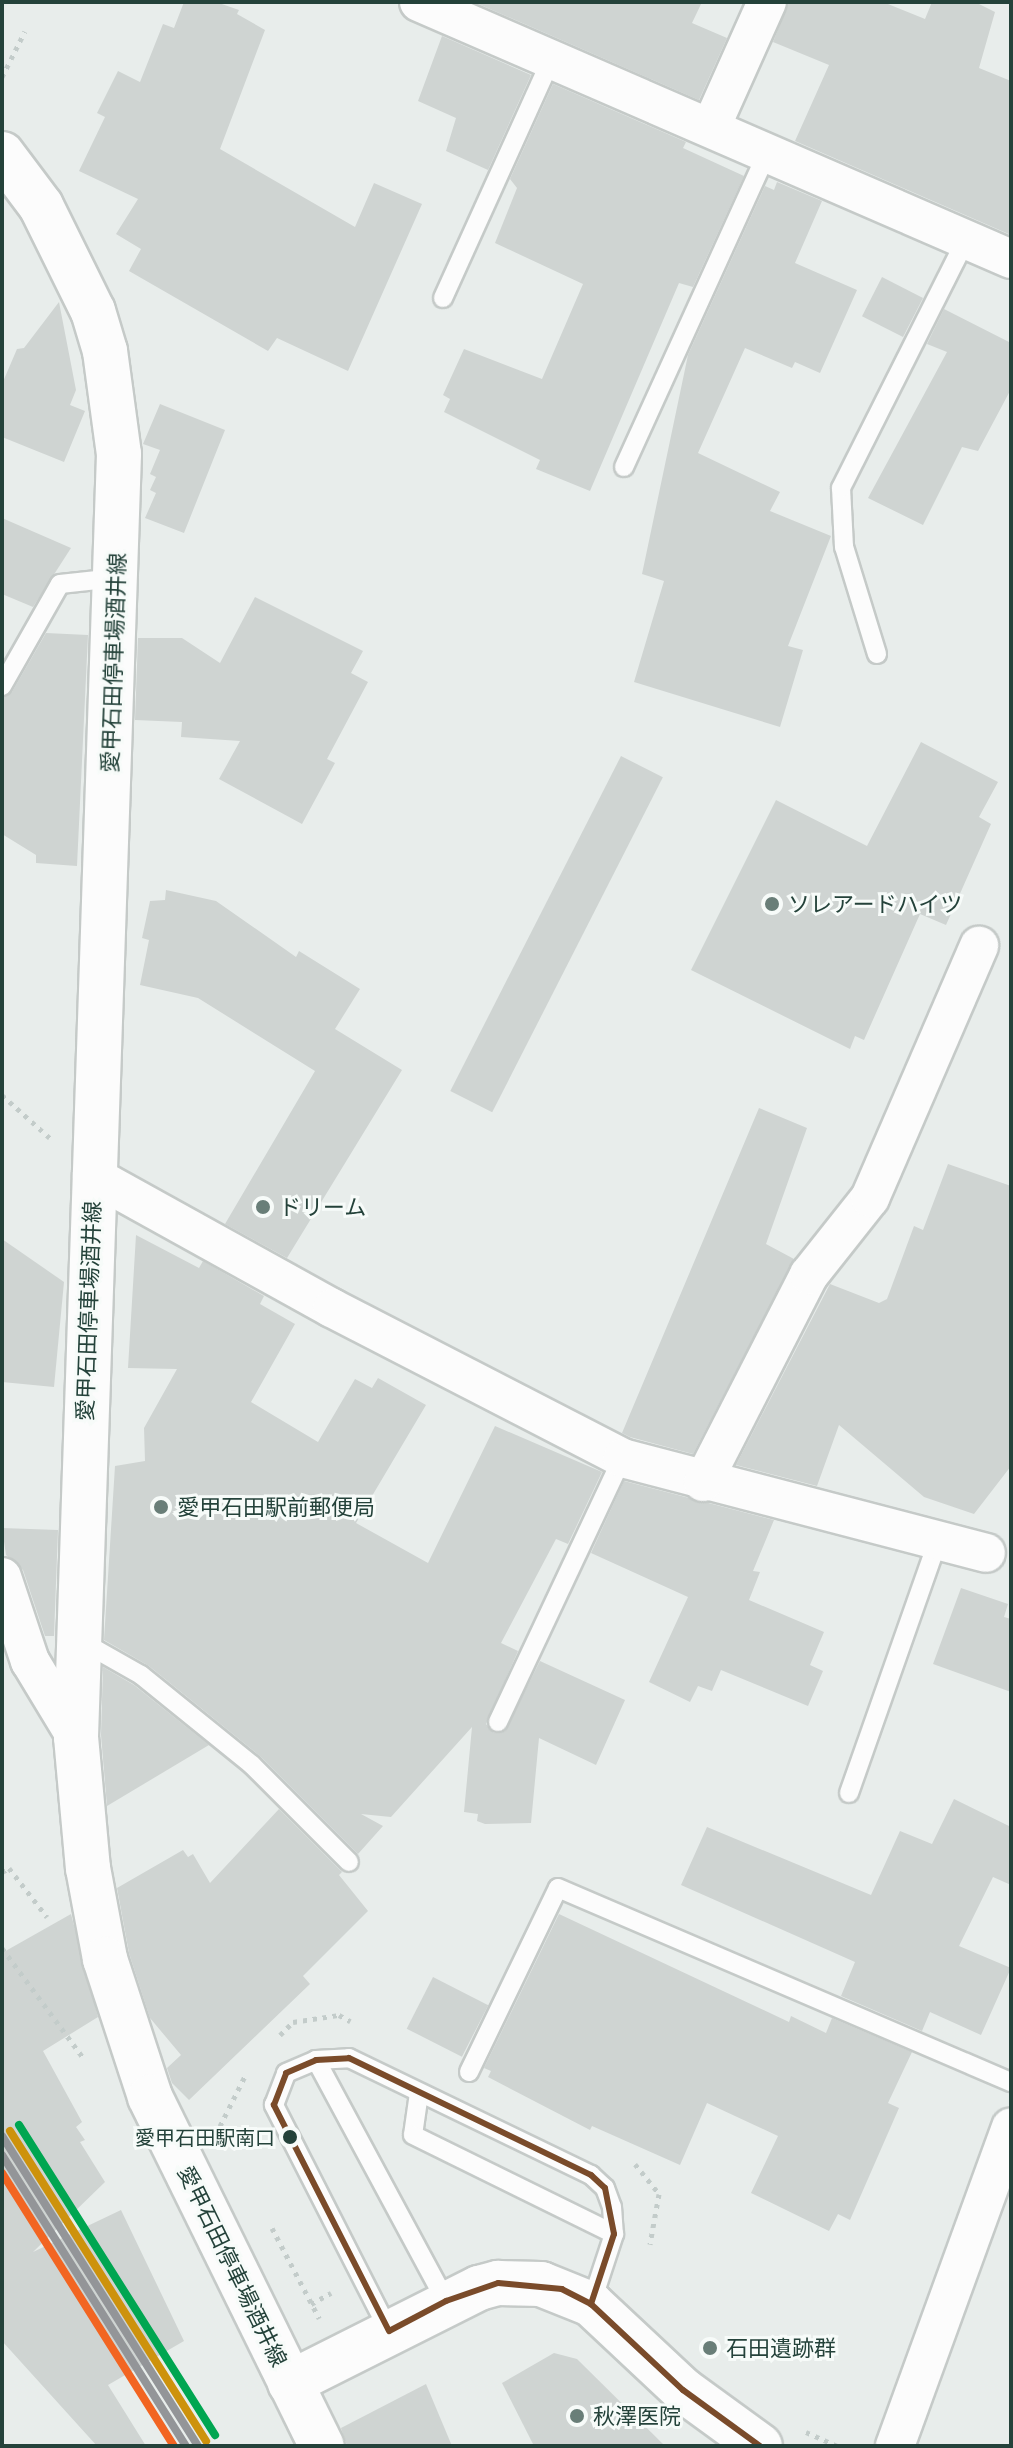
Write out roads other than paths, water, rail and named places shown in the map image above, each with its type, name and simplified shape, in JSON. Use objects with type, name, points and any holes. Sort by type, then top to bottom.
[{"type":"main road","name":"愛甲石田停車場酒井線","points":[[2,154],[41,206],[93,311],[105,351],[119,454],[117,578],[92,1175],[76,1737],[94,1907],[127,2035],[162,2122],[322,2446]]},
{"type":"main road","points":[[290,2383],[446,2301],[498,2283],[519,2281],[562,2289],[591,2304],[683,2390],[760,2446]]},
{"type":"street","points":[[419,2],[1011,259]]},
{"type":"street","points":[[711,127],[767,2]]},
{"type":"street","points":[[703,1482],[809,1275],[870,1198],[972,1002],[979,946]]},
{"type":"street","points":[[92,1175],[332,1308],[622,1458],[703,1482],[986,1553]]},
{"type":"street","points":[[2,1577],[30,1661],[76,1737]]},
{"type":"street","points":[[895,2446],[1011,2127]]},
{"type":"lane","points":[[443,298],[552,58]]},
{"type":"lane","points":[[624,467],[768,151]]},
{"type":"lane","points":[[877,654],[844,547],[841,488],[966,239]]},
{"type":"lane","points":[[2,686],[60,584],[117,578]]},
{"type":"lane","points":[[498,1722],[622,1458]]},
{"type":"lane","points":[[849,1793],[938,1540]]},
{"type":"lane","points":[[79,1639],[141,1675],[252,1765],[349,1862]]},
{"type":"lane","points":[[469,2072],[558,1888],[1011,2082]]},
{"type":"lane","points":[[389,2331],[274,2105],[286,2073],[316,2060],[349,2058],[591,2175],[605,2188],[612,2207],[614,2234],[591,2304]]},
{"type":"lane","points":[[316,2060],[446,2301]]},
{"type":"lane","points":[[419,2093],[413,2135],[614,2234]]},
{"type":"place","name":"ソレアードハイツ","points":[[772,904]]},
{"type":"place","name":"ドリーム","points":[[263,1207]]},
{"type":"place","name":"愛甲石田駅前郵便局","points":[[161,1507]]},
{"type":"place","name":"愛甲石田駅南口","points":[[290,2137]]},
{"type":"place","name":"石田遺跡群","points":[[710,2348]]},
{"type":"place","name":"秋澤医院","points":[[577,2416]]}]
